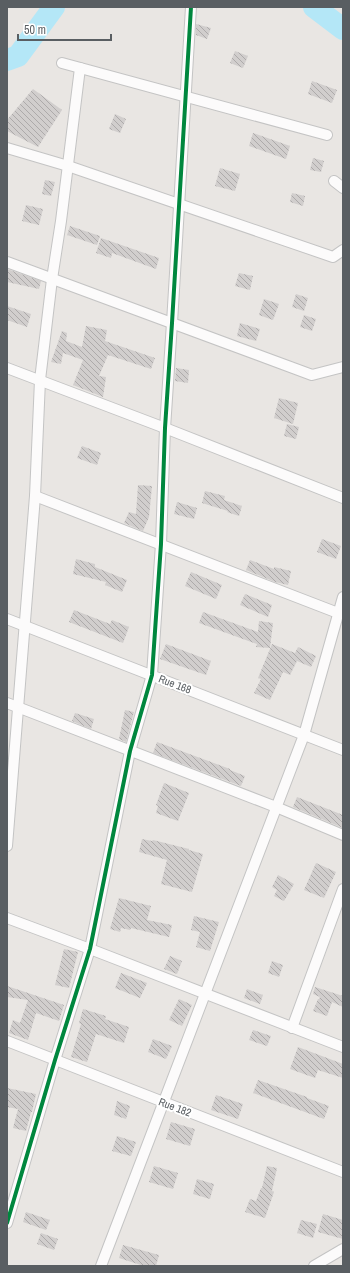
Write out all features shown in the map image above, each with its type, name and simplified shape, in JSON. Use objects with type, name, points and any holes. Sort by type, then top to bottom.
[{"type":"street","points":[[7,1223],[55,1060],[90,949],[130,751],[152,675],[161,544],[165,428],[191,7]]},
{"type":"street","points":[[62,63],[327,136]]},
{"type":"street","points":[[7,846],[35,496],[40,380],[80,68]]},
{"type":"street","points":[[7,148],[68,166],[333,257],[343,250]]},
{"type":"street","points":[[334,181],[343,188]]},
{"type":"street","points":[[7,262],[312,375],[343,366]]},
{"type":"street","points":[[7,368],[343,498]]},
{"type":"street","points":[[35,496],[338,613]]},
{"type":"street","points":[[102,1266],[304,735],[343,597]]},
{"type":"street","name":"Rue 168","points":[[7,619],[343,750]]},
{"type":"street","points":[[7,703],[276,807],[343,835]]},
{"type":"street","points":[[292,1028],[343,889]]},
{"type":"street","points":[[7,918],[343,1047]]},
{"type":"street","name":"Rue 182","points":[[7,1041],[343,1172]]},
{"type":"street","points":[[314,1266],[343,1249]]},
{"type":"building","points":[[196,24],[211,28],[207,39],[196,35]]},
{"type":"building","points":[[235,51],[248,56],[243,68],[230,63]]},
{"type":"building","points":[[312,81],[337,90],[332,103],[308,94]]},
{"type":"building","points":[[33,89],[62,110],[38,147],[7,131],[7,120]]},
{"type":"building","points":[[115,114],[126,119],[120,133],[109,129]]},
{"type":"building","points":[[253,133],[290,146],[286,159],[249,146]]},
{"type":"building","points":[[313,158],[324,161],[321,172],[310,170]]},
{"type":"building","points":[[220,168],[240,174],[235,191],[215,186]]},
{"type":"building","points":[[45,180],[55,182],[51,196],[42,194]]},
{"type":"building","points":[[292,193],[305,196],[303,206],[290,202]]},
{"type":"building","points":[[26,205],[43,209],[39,225],[22,221]]},
{"type":"building","points":[[70,226],[100,236],[97,245],[67,235]]},
{"type":"building","points":[[101,238],[159,258],[156,269],[112,253],[111,258],[96,253]]},
{"type":"building","points":[[7,269],[41,281],[39,289],[7,282]]},
{"type":"building","points":[[239,273],[253,276],[250,290],[235,286]]},
{"type":"building","points":[[296,294],[308,298],[304,311],[292,307]]},
{"type":"building","points":[[264,299],[279,304],[273,320],[259,315]]},
{"type":"building","points":[[7,306],[31,314],[27,327],[7,320]]},
{"type":"building","points":[[304,315],[316,319],[312,331],[300,327]]},
{"type":"building","points":[[240,323],[260,329],[256,341],[237,336]]},
{"type":"building","points":[[86,326],[107,330],[105,341],[155,358],[151,369],[108,355],[99,376],[106,377],[103,397],[73,385],[83,360],[63,353],[61,364],[51,362],[62,331],[67,333],[66,341],[82,347]]},
{"type":"building","points":[[176,368],[189,370],[188,383],[175,381]]},
{"type":"building","points":[[279,398],[298,403],[293,424],[274,418]]},
{"type":"building","points":[[287,424],[299,427],[296,439],[284,436]]},
{"type":"building","points":[[82,446],[101,453],[97,465],[77,458]]},
{"type":"building","points":[[138,485],[152,486],[149,517],[143,531],[124,523],[129,512],[136,514]]},
{"type":"building","points":[[205,491],[225,496],[224,500],[242,506],[239,516],[202,503]]},
{"type":"building","points":[[177,502],[197,508],[194,519],[174,514]]},
{"type":"building","points":[[322,539],[341,546],[336,559],[317,552]]},
{"type":"building","points":[[76,559],[95,564],[95,567],[127,580],[122,592],[105,585],[106,582],[73,574]]},
{"type":"building","points":[[250,560],[274,569],[274,567],[291,571],[288,585],[275,582],[246,570]]},
{"type":"building","points":[[191,572],[222,585],[216,599],[185,586]]},
{"type":"building","points":[[245,594],[272,605],[268,617],[240,605]]},
{"type":"building","points":[[74,610],[110,624],[112,620],[129,627],[123,643],[69,622]]},
{"type":"building","points":[[203,612],[258,632],[259,621],[273,623],[270,648],[256,647],[257,644],[199,623]]},
{"type":"building","points":[[166,644],[211,661],[206,675],[160,659]]},
{"type":"building","points":[[272,644],[295,653],[298,647],[316,656],[311,667],[297,661],[290,675],[283,672],[270,700],[254,693],[261,679],[258,678]]},
{"type":"building","points":[[125,710],[134,712],[126,742],[119,739]]},
{"type":"building","points":[[75,713],[94,719],[91,729],[72,721]]},
{"type":"building","points":[[157,742],[245,776],[241,786],[153,753]]},
{"type":"building","points":[[164,783],[189,793],[178,821],[156,813],[158,806],[156,805]]},
{"type":"building","points":[[297,797],[343,815],[343,828],[293,807]]},
{"type":"building","points":[[142,839],[153,840],[203,854],[192,892],[161,884],[167,860],[139,852]]},
{"type":"building","points":[[316,863],[336,872],[324,898],[304,890]]},
{"type":"building","points":[[278,875],[294,884],[284,901],[274,896],[277,890],[272,887]]},
{"type":"building","points":[[119,898],[151,906],[147,920],[172,925],[169,937],[131,928],[130,930],[121,928],[120,932],[110,929]]},
{"type":"building","points":[[194,916],[219,922],[210,951],[196,947],[200,932],[191,930]]},
{"type":"building","points":[[64,949],[78,952],[69,988],[55,985]]},
{"type":"building","points":[[170,956],[182,961],[177,974],[164,969]]},
{"type":"building","points":[[272,961],[283,965],[279,977],[268,973]]},
{"type":"building","points":[[121,973],[147,983],[140,998],[115,988]]},
{"type":"building","points":[[7,986],[64,1005],[59,1021],[36,1013],[28,1040],[9,1033],[13,1020],[20,1023],[28,1000],[7,997]]},
{"type":"building","points":[[315,987],[343,996],[343,1007],[332,1002],[327,1016],[313,1011],[320,997],[313,994]]},
{"type":"building","points":[[247,989],[263,995],[260,1004],[244,998]]},
{"type":"building","points":[[179,999],[192,1005],[182,1026],[169,1020]]},
{"type":"building","points":[[83,1009],[106,1016],[105,1019],[129,1027],[124,1043],[96,1034],[87,1062],[71,1057],[81,1024],[79,1023]]},
{"type":"building","points":[[253,1030],[271,1036],[267,1046],[249,1040]]},
{"type":"building","points":[[153,1039],[172,1046],[166,1059],[148,1052]]},
{"type":"building","points":[[298,1047],[343,1064],[343,1078],[318,1070],[315,1078],[290,1069]]},
{"type":"building","points":[[258,1080],[329,1106],[324,1119],[253,1093]]},
{"type":"building","points":[[7,1088],[36,1094],[26,1131],[13,1128],[18,1109],[7,1107]]},
{"type":"building","points":[[216,1095],[243,1104],[238,1119],[211,1110]]},
{"type":"building","points":[[117,1101],[130,1106],[126,1119],[114,1115]]},
{"type":"building","points":[[171,1122],[195,1129],[190,1146],[166,1139]]},
{"type":"building","points":[[117,1136],[136,1142],[131,1156],[112,1151]]},
{"type":"building","points":[[154,1166],[178,1173],[173,1189],[149,1182]]},
{"type":"building","points":[[267,1166],[277,1168],[272,1191],[274,1192],[265,1218],[245,1212],[250,1199],[256,1201],[262,1188]]},
{"type":"building","points":[[197,1179],[214,1184],[210,1199],[193,1194]]},
{"type":"building","points":[[26,1212],[50,1220],[46,1230],[23,1222]]},
{"type":"building","points":[[323,1214],[343,1220],[343,1239],[318,1232]]},
{"type":"building","points":[[301,1220],[317,1224],[313,1238],[297,1233]]},
{"type":"building","points":[[41,1233],[58,1239],[54,1250],[37,1244]]},
{"type":"building","points":[[123,1245],[159,1255],[156,1266],[144,1266],[119,1258]]},
{"type":"waterway","points":[[7,60],[18,56],[54,7]]},
{"type":"waterway","points":[[314,7],[343,29]]},
{"type":"cycle path","points":[[7,1223],[55,1060],[90,949],[130,751],[152,675],[161,544],[165,428],[191,7]]}]
